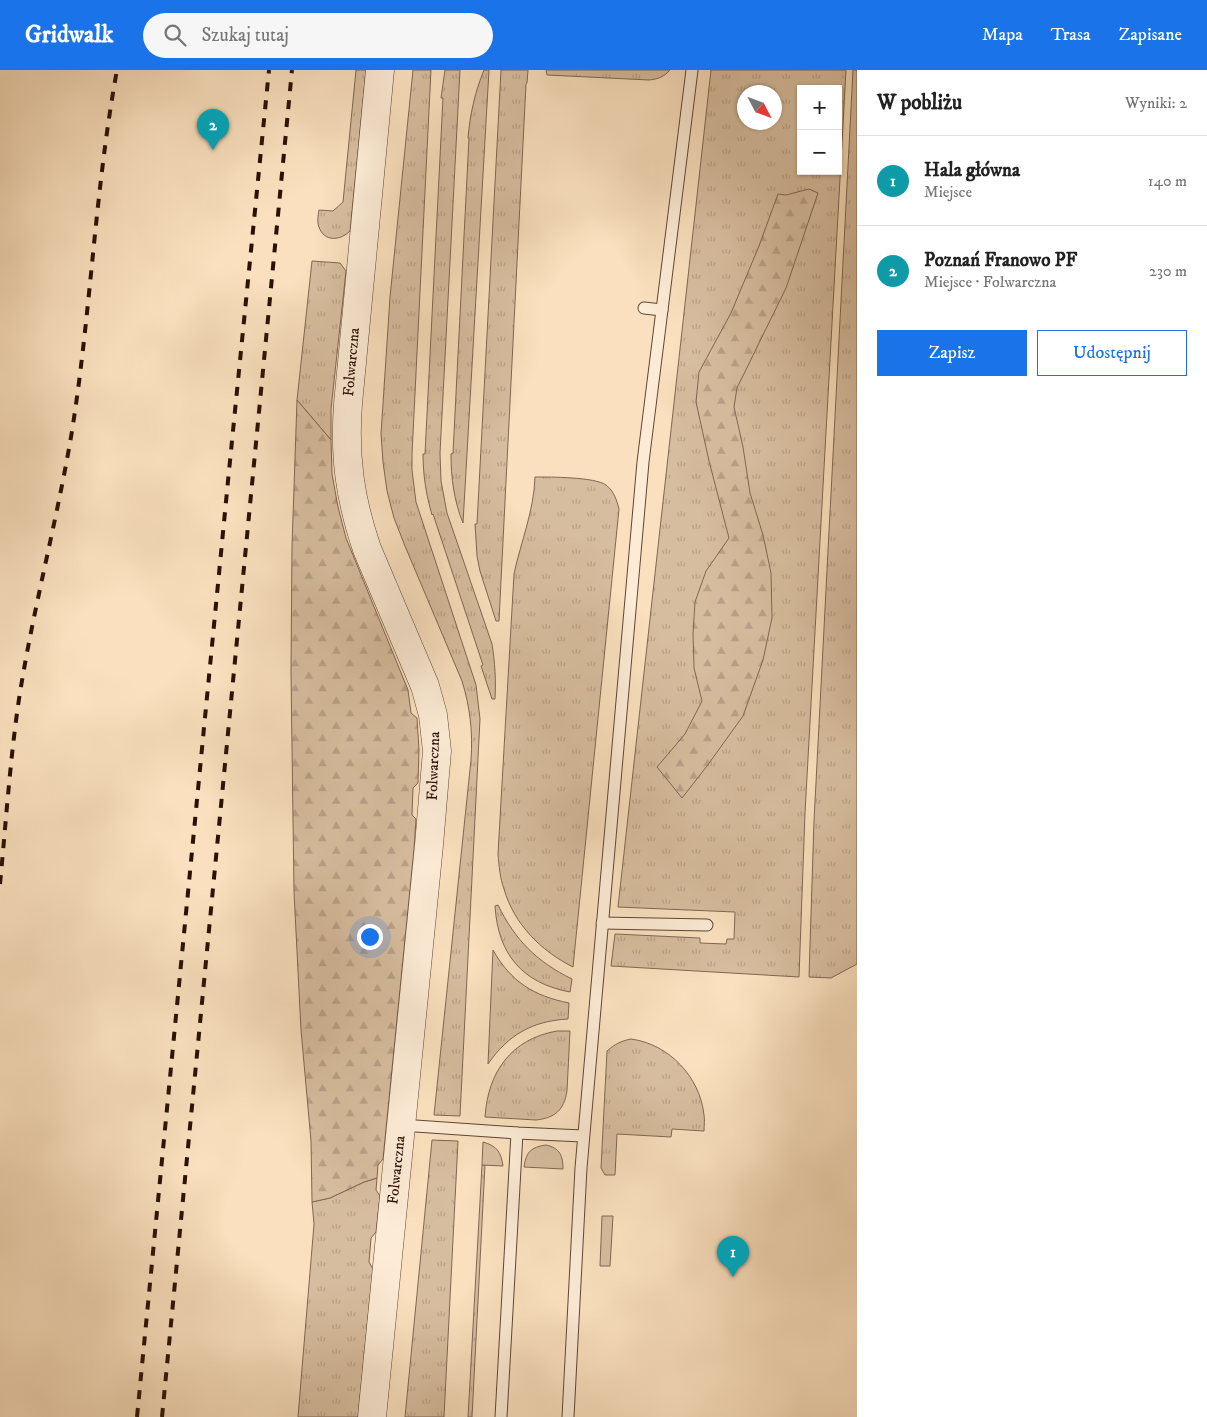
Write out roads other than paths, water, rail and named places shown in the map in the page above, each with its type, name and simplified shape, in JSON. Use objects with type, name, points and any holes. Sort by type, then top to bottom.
[{"type":"street","name":"Folwarczna","points":[[372,1417],[437,751],[433,715],[428,694],[367,549],[358,518],[348,468],[346,444],[348,404],[380,70]]},
{"type":"lane","points":[[568,1417],[580,1168],[643,462],[692,70]]},
{"type":"lane","points":[[644,308],[662,310]]},
{"type":"lane","points":[[602,923],[707,925]]},
{"type":"lane","points":[[401,1125],[583,1136]]},
{"type":"lane","points":[[501,1417],[517,1133]]},
{"type":"railway","points":[[0,884],[19,699],[72,431],[84,341],[103,160],[117,70]]},
{"type":"railway","points":[[137,1417],[269,70]]},
{"type":"railway","points":[[162,1417],[292,70]]},
{"type":"place","name":"Poznań Franowo PF","points":[[213,150]]},
{"type":"place","name":"Hala główna","points":[[733,1277]]}]
